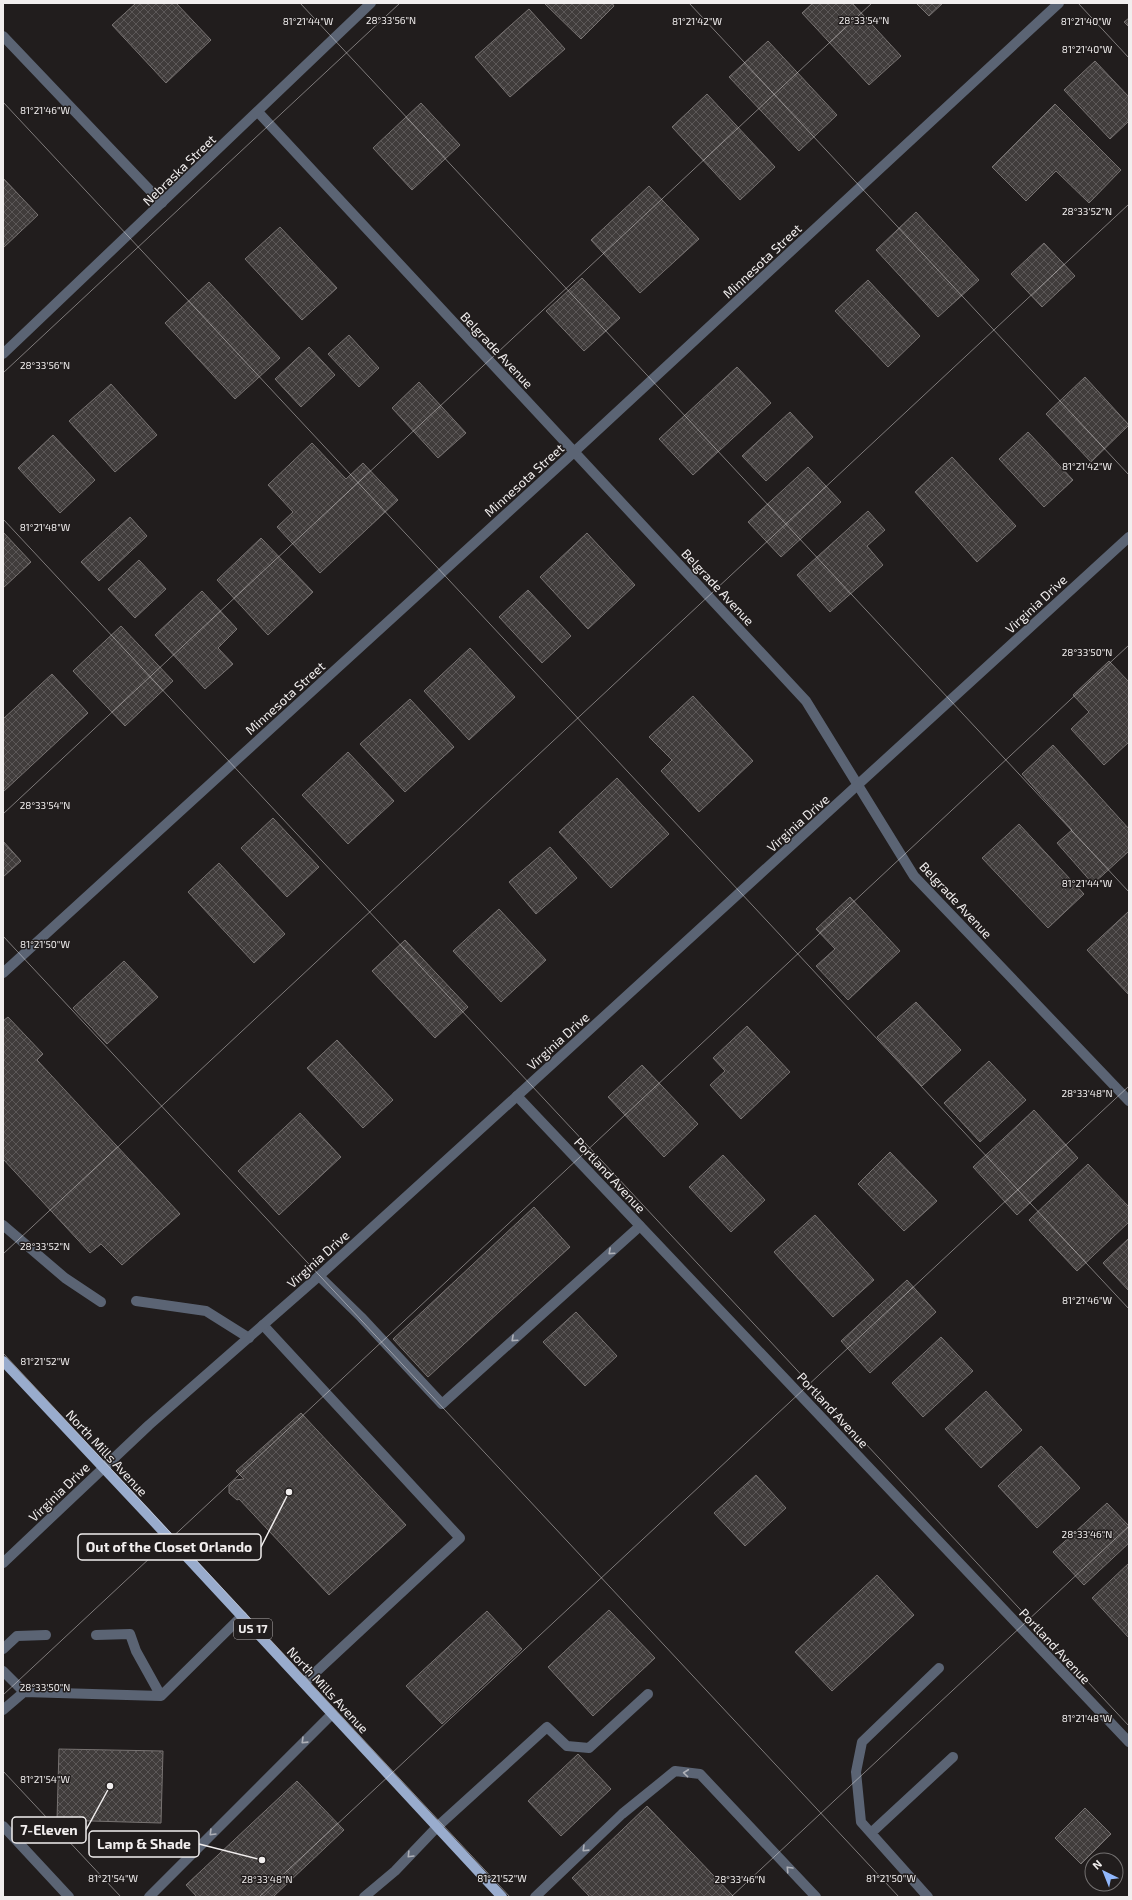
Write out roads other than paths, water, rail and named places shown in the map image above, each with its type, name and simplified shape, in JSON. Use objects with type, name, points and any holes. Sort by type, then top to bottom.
[{"type":"main road","name":"North Mills Avenue","points":[[3,1361],[502,1897]]},
{"type":"street","name":"Nebraska Street","points":[[3,354],[371,3]]},
{"type":"street","name":"Minnesota Street","points":[[3,973],[574,452],[1059,3]]},
{"type":"street","points":[[3,36],[162,203]]},
{"type":"street","name":"Belgrade Avenue","points":[[258,112],[806,700],[914,876],[1129,1101]]},
{"type":"street","name":"Virginia Drive","points":[[3,1563],[103,1468],[319,1276],[859,785],[1129,537]]},
{"type":"street","name":"Portland Avenue","points":[[517,1096],[1129,1742]]},
{"type":"street","points":[[3,1225],[65,1278],[101,1302]]},
{"type":"street","points":[[319,1276],[361,1317],[442,1404],[640,1226]]},
{"type":"street","points":[[136,1301],[206,1311],[249,1338]]},
{"type":"street","points":[[263,1325],[460,1538],[304,1683]]},
{"type":"street","points":[[3,1710],[24,1692],[160,1696],[242,1616]]},
{"type":"street","points":[[96,1635],[130,1634],[136,1652],[160,1696]]},
{"type":"street","points":[[3,1649],[17,1636],[46,1635]]},
{"type":"street","points":[[928,1897],[862,1822],[856,1772],[862,1742],[939,1668]]},
{"type":"street","points":[[3,1671],[24,1692]]},
{"type":"street","points":[[364,1897],[395,1871],[437,1827],[547,1726],[567,1746],[589,1748],[648,1694]]},
{"type":"street","points":[[148,1897],[332,1714]]},
{"type":"street","points":[[871,1833],[953,1757]]},
{"type":"street","points":[[535,1897],[622,1814],[675,1772],[700,1774],[816,1897]]},
{"type":"street","points":[[3,1826],[69,1897]]},
{"type":"place","name":"Out of the Closet Orlando","points":[[289,1492]]},
{"type":"place","name":"7-Eleven","points":[[110,1786]]},
{"type":"place","name":"Lamp & Shade","points":[[262,1860]]}]
